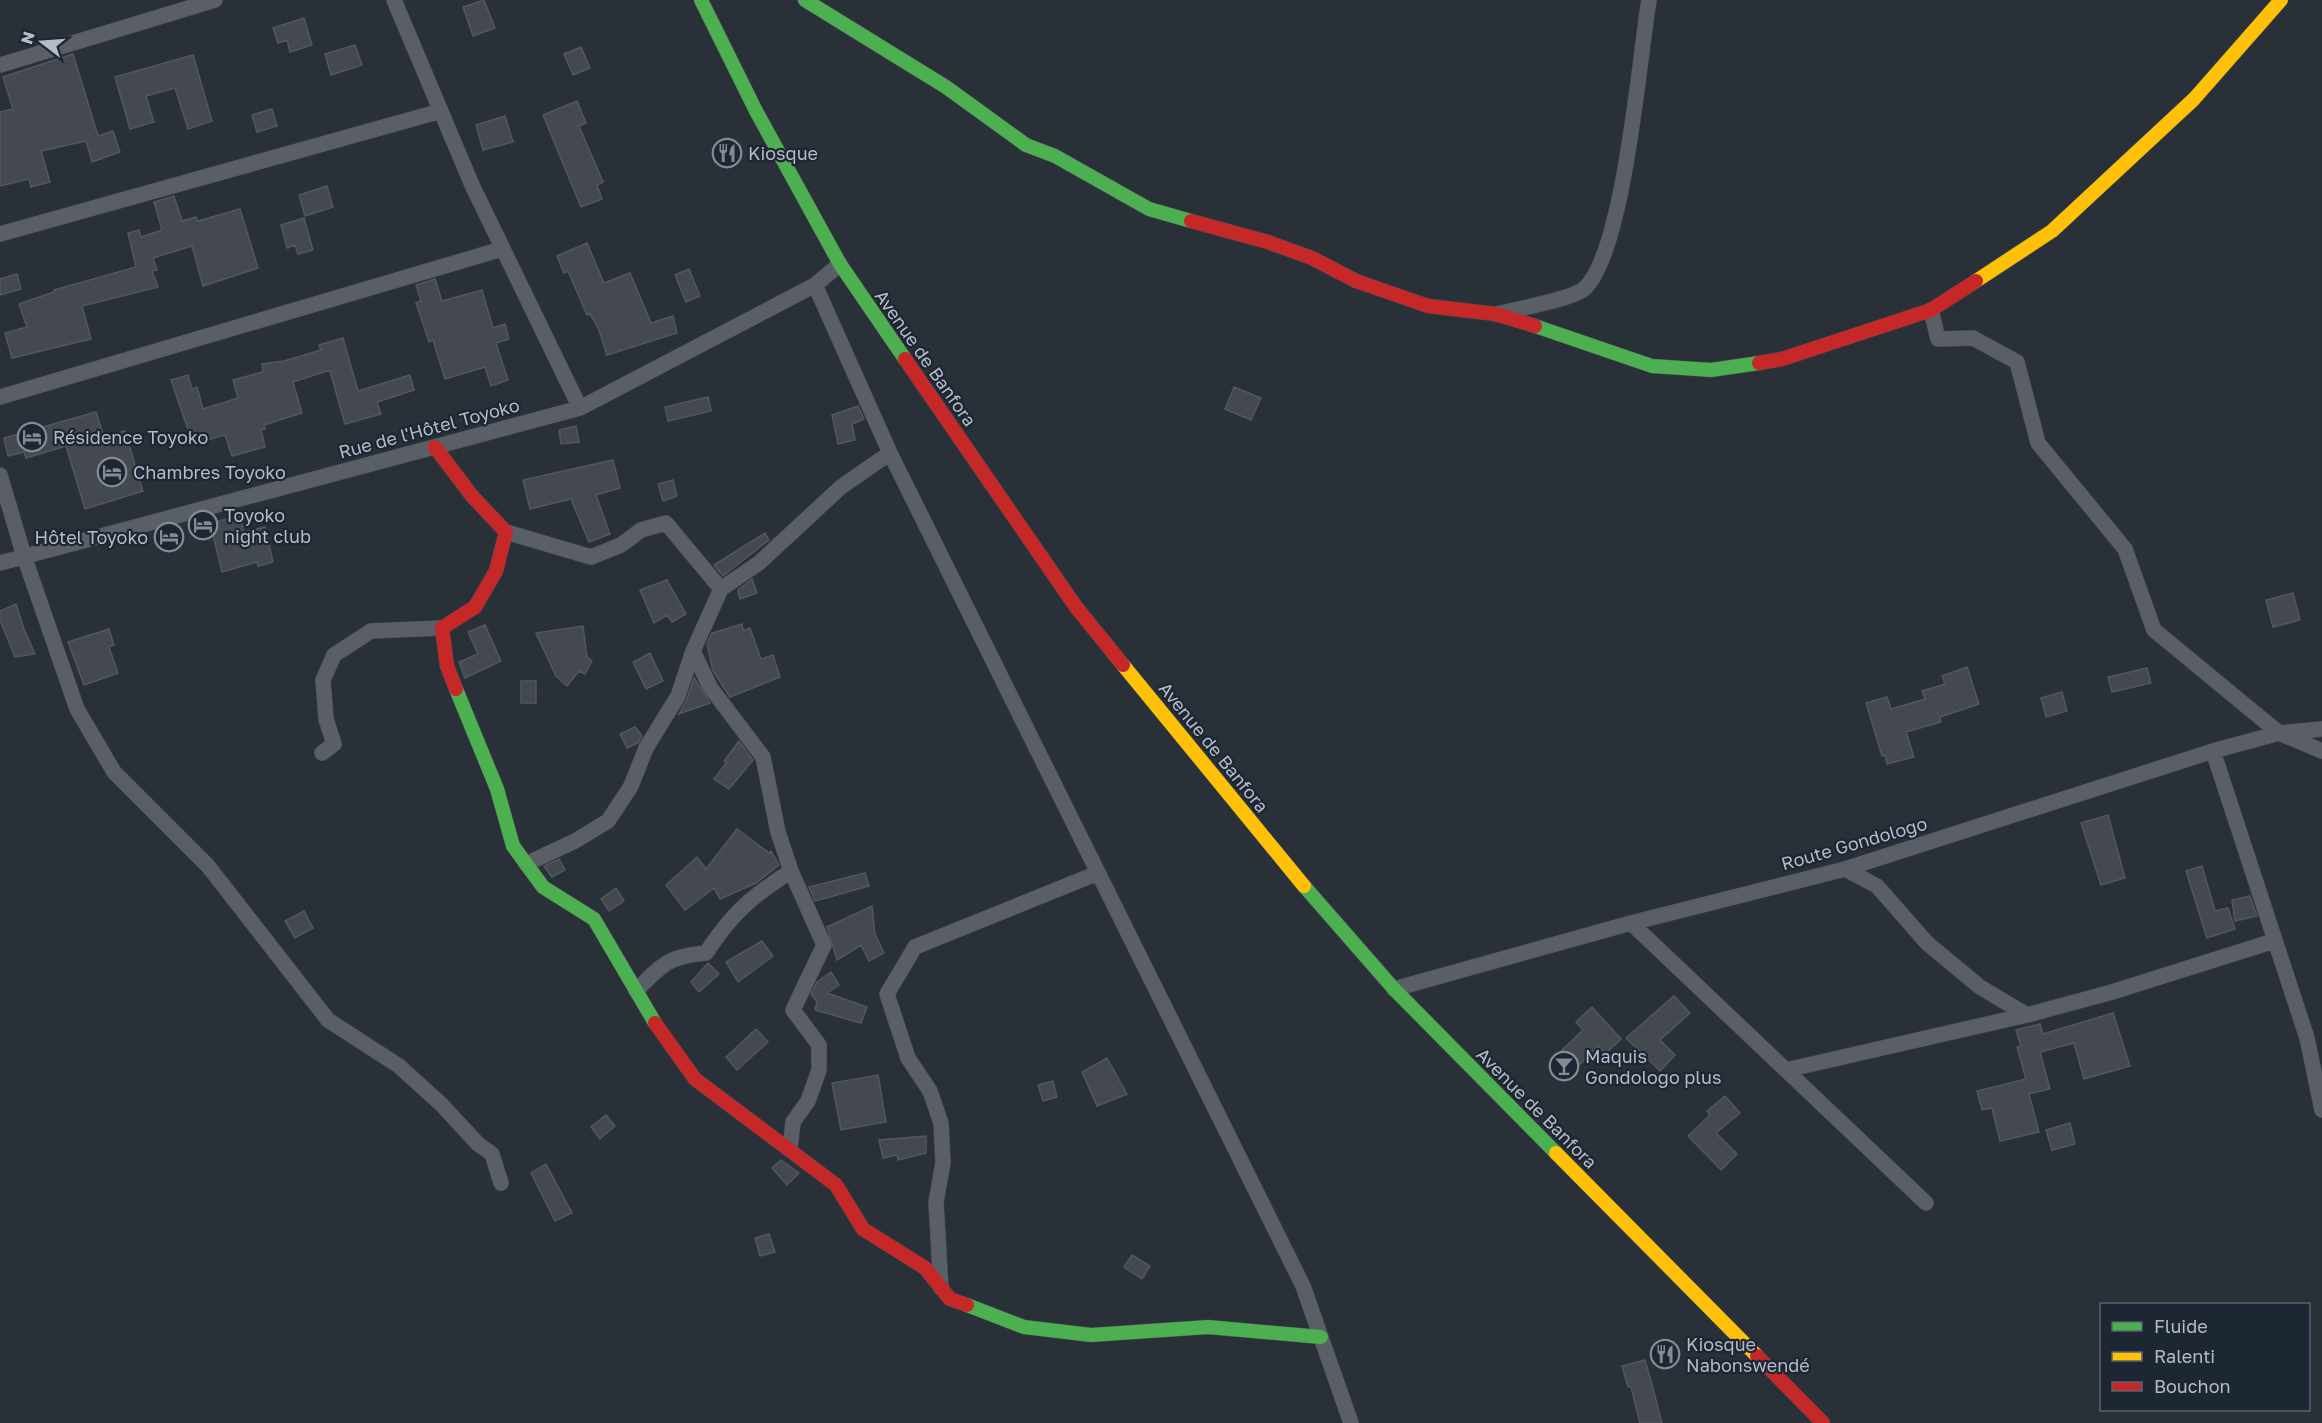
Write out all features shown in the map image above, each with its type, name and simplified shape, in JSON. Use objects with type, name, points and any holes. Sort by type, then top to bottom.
[{"type":"street","points":[[0,65],[215,0]]},
{"type":"street","points":[[394,0],[502,249],[580,408]]},
{"type":"street","name":"Avenue de Banfora","points":[[700,0],[756,111],[840,264],[1076,607],[1317,901],[1394,989],[1823,1423]]},
{"type":"street","points":[[805,0],[946,87],[1026,145],[1055,156],[1149,209],[1268,242],[1311,258],[1356,281],[1428,306],[1496,314],[1594,344],[1652,366],[1711,370],[1782,359],[1931,310],[2052,231],[2194,99],[2281,0]]},
{"type":"street","points":[[1496,314],[1582,291],[1596,275],[1607,248],[1624,174],[1648,0]]},
{"type":"street","points":[[0,234],[441,111]]},
{"type":"street","points":[[0,397],[502,249]]},
{"type":"street","name":"Rue de l'Hôtel Toyoko","points":[[0,563],[580,408],[815,285],[840,264]]},
{"type":"street","points":[[815,285],[890,453],[1303,1286],[1351,1423]]},
{"type":"street","points":[[1931,310],[1938,339],[1973,338],[2017,362],[2038,443],[2125,549],[2154,630],[2279,733],[2322,751]]},
{"type":"street","points":[[435,447],[472,496],[506,532],[591,557],[621,545],[640,530],[666,523],[721,589]]},
{"type":"street","points":[[526,864],[575,841],[608,821],[631,786],[646,748],[678,696],[693,651],[721,589],[759,563],[841,488],[890,453]]},
{"type":"street","points":[[0,475],[24,556],[77,709],[114,772],[208,866],[328,1020],[399,1066],[442,1105],[478,1144],[492,1154],[501,1183]]},
{"type":"street","points":[[322,753],[334,744],[326,719],[323,680],[334,655],[370,631],[442,628],[475,607],[496,572],[506,532]]},
{"type":"street","points":[[442,628],[447,666],[496,789],[513,846],[543,887],[594,919],[621,961],[663,1037],[695,1079],[836,1185],[862,1229],[925,1268],[950,1299],[1024,1327],[1091,1335],[1208,1327],[1321,1337]]},
{"type":"street","points":[[693,651],[710,687],[763,757],[778,832],[791,871],[824,945],[793,1010],[819,1046],[819,1070],[808,1101],[793,1122],[790,1149]]},
{"type":"street","name":"Route Gondologo","points":[[1394,989],[1630,923],[1845,869],[2213,750],[2279,733],[2322,729]]},
{"type":"street","points":[[2213,750],[2307,1038],[2322,1110]]},
{"type":"street","points":[[1845,869],[1876,886],[1927,943],[1980,987],[2027,1015]]},
{"type":"street","points":[[636,991],[652,974],[678,956],[706,953],[726,922],[752,897],[791,871]]},
{"type":"street","points":[[941,1288],[936,1202],[943,1163],[941,1123],[930,1091],[908,1058],[887,994],[915,947],[1098,873]]},
{"type":"street","points":[[1630,923],[1926,1203]]},
{"type":"street","points":[[1786,1070],[2027,1015],[2112,992],[2274,941]]},
{"type":"building","points":[[484,0],[495,28],[473,36],[463,7]]},
{"type":"building","points":[[304,18],[312,45],[290,52],[287,40],[278,43],[273,28]]},
{"type":"building","points":[[355,45],[362,65],[331,75],[325,54]]},
{"type":"building","points":[[581,47],[590,68],[573,75],[564,54]]},
{"type":"building","points":[[73,54],[98,136],[113,131],[120,152],[92,162],[86,141],[41,151],[50,182],[31,187],[29,179],[0,186],[0,112],[13,109],[3,77]]},
{"type":"building","points":[[193,55],[212,121],[188,129],[175,88],[146,96],[154,122],[130,129],[115,77]]},
{"type":"building","points":[[577,101],[586,123],[579,126],[603,182],[597,185],[602,199],[581,207],[543,115]]},
{"type":"building","points":[[272,109],[277,126],[257,132],[252,115]]},
{"type":"building","points":[[505,116],[513,142],[483,150],[476,125]]},
{"type":"building","points":[[327,186],[333,207],[305,216],[299,195]]},
{"type":"building","points":[[174,196],[182,221],[196,217],[198,221],[240,209],[258,268],[203,286],[192,246],[153,258],[157,270],[152,271],[158,287],[82,306],[91,339],[12,358],[5,333],[27,327],[19,304],[54,292],[54,290],[136,267],[128,233],[139,230],[141,237],[162,230],[154,202]]},
{"type":"building","points":[[304,218],[313,250],[298,254],[295,245],[287,248],[281,225]]},
{"type":"building","points":[[587,243],[604,283],[630,273],[651,323],[673,316],[677,333],[607,355],[599,330],[590,314],[587,315],[568,271],[564,273],[557,256]]},
{"type":"building","points":[[689,269],[700,296],[686,302],[675,275]]},
{"type":"building","points":[[17,274],[21,289],[0,295],[0,279]]},
{"type":"building","points":[[435,279],[442,301],[482,290],[493,328],[505,324],[509,339],[496,343],[508,380],[491,386],[485,367],[445,379],[433,340],[429,342],[416,303],[421,301],[416,285]]},
{"type":"building","points":[[343,338],[358,391],[410,375],[414,390],[377,402],[381,414],[345,424],[330,371],[327,371],[293,382],[302,413],[264,425],[265,429],[261,430],[265,447],[232,456],[225,435],[193,444],[171,380],[188,375],[192,389],[197,387],[203,409],[238,398],[233,380],[263,372],[262,364],[284,361],[321,350],[319,345]]},
{"type":"building","points":[[1234,387],[1261,398],[1251,420],[1225,409]]},
{"type":"building","points":[[708,397],[711,411],[668,421],[665,407]]},
{"type":"building","points":[[858,406],[864,419],[852,424],[855,440],[838,444],[832,415]]},
{"type":"building","points":[[96,412],[104,437],[125,431],[143,491],[85,509],[66,446],[26,458],[24,452],[8,456],[4,438]]},
{"type":"building","points":[[576,426],[579,442],[561,444],[559,430]]},
{"type":"building","points":[[613,460],[620,488],[596,495],[610,534],[589,542],[571,499],[530,509],[523,480]]},
{"type":"building","points":[[673,480],[677,496],[663,501],[658,484]]},
{"type":"building","points":[[240,516],[244,532],[265,527],[273,562],[258,566],[257,562],[222,572],[210,523]]},
{"type":"building","points":[[765,533],[769,540],[723,576],[714,565]]},
{"type":"building","points":[[752,579],[757,593],[740,599],[738,590]]},
{"type":"building","points":[[667,580],[686,614],[672,622],[667,615],[654,623],[640,590]]},
{"type":"building","points":[[2293,593],[2300,620],[2273,627],[2266,600]]},
{"type":"building","points":[[16,604],[35,654],[15,657],[0,620],[0,611]]},
{"type":"building","points":[[742,624],[743,631],[750,628],[761,659],[773,655],[780,677],[730,697],[713,671],[707,644],[712,633]]},
{"type":"building","points":[[485,625],[501,661],[465,678],[459,662],[478,654],[468,632]]},
{"type":"building","points":[[583,626],[587,657],[592,661],[585,674],[579,671],[567,686],[556,676],[536,633]]},
{"type":"building","points":[[109,629],[114,645],[109,647],[118,673],[84,685],[68,642]]},
{"type":"building","points":[[650,653],[663,681],[646,689],[633,662]]},
{"type":"building","points":[[1967,667],[1979,704],[1940,717],[1941,722],[1906,732],[1914,757],[1887,764],[1885,755],[1882,756],[1866,703],[1887,697],[1891,709],[1925,699],[1922,691],[1945,684],[1942,676]]},
{"type":"building","points":[[2147,668],[2151,683],[2112,692],[2108,677]]},
{"type":"building","points":[[694,678],[710,703],[679,714],[687,699]]},
{"type":"building","points":[[521,681],[536,681],[536,703],[521,703]]},
{"type":"building","points":[[2062,692],[2067,711],[2046,717],[2041,698]]},
{"type":"building","points":[[635,727],[642,736],[638,743],[627,748],[620,734]]},
{"type":"building","points":[[739,741],[753,760],[729,789],[714,779]]},
{"type":"building","points":[[2108,815],[2125,878],[2101,885],[2081,823]]},
{"type":"building","points":[[737,829],[769,853],[771,851],[779,865],[756,883],[720,899],[714,888],[685,910],[666,885],[697,857],[706,869]]},
{"type":"building","points":[[559,859],[565,870],[552,877],[544,866]]},
{"type":"building","points":[[2202,866],[2215,911],[2228,908],[2235,929],[2207,938],[2186,871]]},
{"type":"building","points":[[865,873],[869,886],[815,901],[809,887]]},
{"type":"building","points":[[616,888],[624,901],[609,911],[601,899]]},
{"type":"building","points":[[2250,896],[2257,916],[2235,921],[2232,900]]},
{"type":"building","points":[[872,906],[875,934],[884,953],[869,961],[861,945],[837,960],[827,927]]},
{"type":"building","points":[[304,911],[313,928],[295,938],[285,921]]},
{"type":"building","points":[[762,941],[773,956],[738,982],[726,962]]},
{"type":"building","points":[[708,963],[719,974],[699,992],[691,982]]},
{"type":"building","points":[[831,972],[839,985],[827,993],[867,1007],[861,1023],[815,1010],[817,1002],[811,994],[817,982]]},
{"type":"building","points":[[1674,996],[1690,1013],[1660,1040],[1675,1055],[1660,1071],[1626,1038]]},
{"type":"building","points":[[1592,1007],[1621,1039],[1605,1054],[1598,1046],[1568,1076],[1552,1060],[1583,1030],[1576,1022]]},
{"type":"building","points":[[2113,1013],[2130,1066],[2084,1079],[2074,1043],[2040,1052],[2050,1089],[2029,1094],[2039,1132],[2000,1141],[1992,1108],[1982,1110],[1977,1091],[2026,1079],[2017,1047],[2021,1046],[2016,1030],[2040,1024],[2043,1034]]},
{"type":"building","points":[[756,1029],[768,1042],[737,1070],[726,1057]]},
{"type":"building","points":[[1107,1058],[1127,1094],[1097,1106],[1082,1072]]},
{"type":"building","points":[[878,1075],[886,1122],[841,1130],[832,1083]]},
{"type":"building","points":[[1053,1081],[1057,1097],[1043,1101],[1038,1085]]},
{"type":"building","points":[[1725,1096],[1740,1113],[1716,1133],[1737,1154],[1721,1170],[1688,1136],[1710,1115],[1707,1111]]},
{"type":"building","points":[[606,1115],[615,1126],[600,1139],[591,1127]]},
{"type":"building","points":[[2070,1123],[2075,1144],[2052,1150],[2046,1130]]},
{"type":"building","points":[[926,1136],[926,1153],[898,1160],[897,1155],[883,1158],[879,1140]]},
{"type":"building","points":[[781,1160],[799,1173],[787,1185],[772,1168]]},
{"type":"building","points":[[546,1164],[572,1213],[555,1221],[531,1173]]},
{"type":"building","points":[[769,1234],[775,1252],[760,1256],[755,1238]]},
{"type":"building","points":[[1132,1255],[1150,1266],[1142,1279],[1124,1267]]},
{"type":"building","points":[[1645,1360],[1662,1423],[1640,1423],[1631,1387],[1628,1387],[1622,1366]]},
{"type":"traffic: fast","points":[[701,0],[756,111],[840,264],[905,359]]},
{"type":"traffic: fast","points":[[805,0],[946,87],[1026,145],[1055,156],[1149,209],[1191,221]]},
{"type":"traffic: fast","points":[[1535,326],[1652,366],[1711,370],[1759,363]]},
{"type":"traffic: fast","points":[[456,689],[497,789],[513,846],[543,887],[594,919],[655,1023]]},
{"type":"traffic: fast","points":[[1304,886],[1394,989],[1556,1153]]},
{"type":"traffic: fast","points":[[967,1305],[1024,1327],[1091,1335],[1208,1327],[1321,1337]]},
{"type":"traffic: slow","points":[[1976,281],[2052,231],[2194,99],[2281,0]]},
{"type":"traffic: slow","points":[[1123,665],[1304,886]]},
{"type":"traffic: slow","points":[[1556,1153],[1757,1356]]},
{"type":"traffic: jam","points":[[1191,221],[1268,242],[1312,258],[1356,281],[1428,306],[1496,314],[1535,326]]},
{"type":"traffic: jam","points":[[1759,363],[1782,359],[1931,310],[1976,281]]},
{"type":"traffic: jam","points":[[905,359],[1076,607],[1123,665]]},
{"type":"traffic: jam","points":[[435,447],[472,496],[506,532],[496,571],[475,607],[442,628],[447,666],[456,689]]},
{"type":"traffic: jam","points":[[655,1023],[695,1079],[836,1185],[863,1229],[925,1268],[950,1299],[967,1305]]},
{"type":"traffic: jam","points":[[1757,1356],[1823,1423]]},
{"type":"place","name":"Kiosque","points":[[727,153]]},
{"type":"place","name":"Résidence Toyoko","points":[[32,437]]},
{"type":"place","name":"Chambres Toyoko","points":[[112,472]]},
{"type":"place","name":"Toyoko night club","points":[[203,525]]},
{"type":"place","name":"Hôtel Toyoko","points":[[169,537]]},
{"type":"place","name":"Maquis Gondologo plus","points":[[1564,1066]]},
{"type":"place","name":"Kiosque Nabonswendé","points":[[1665,1354]]}]
